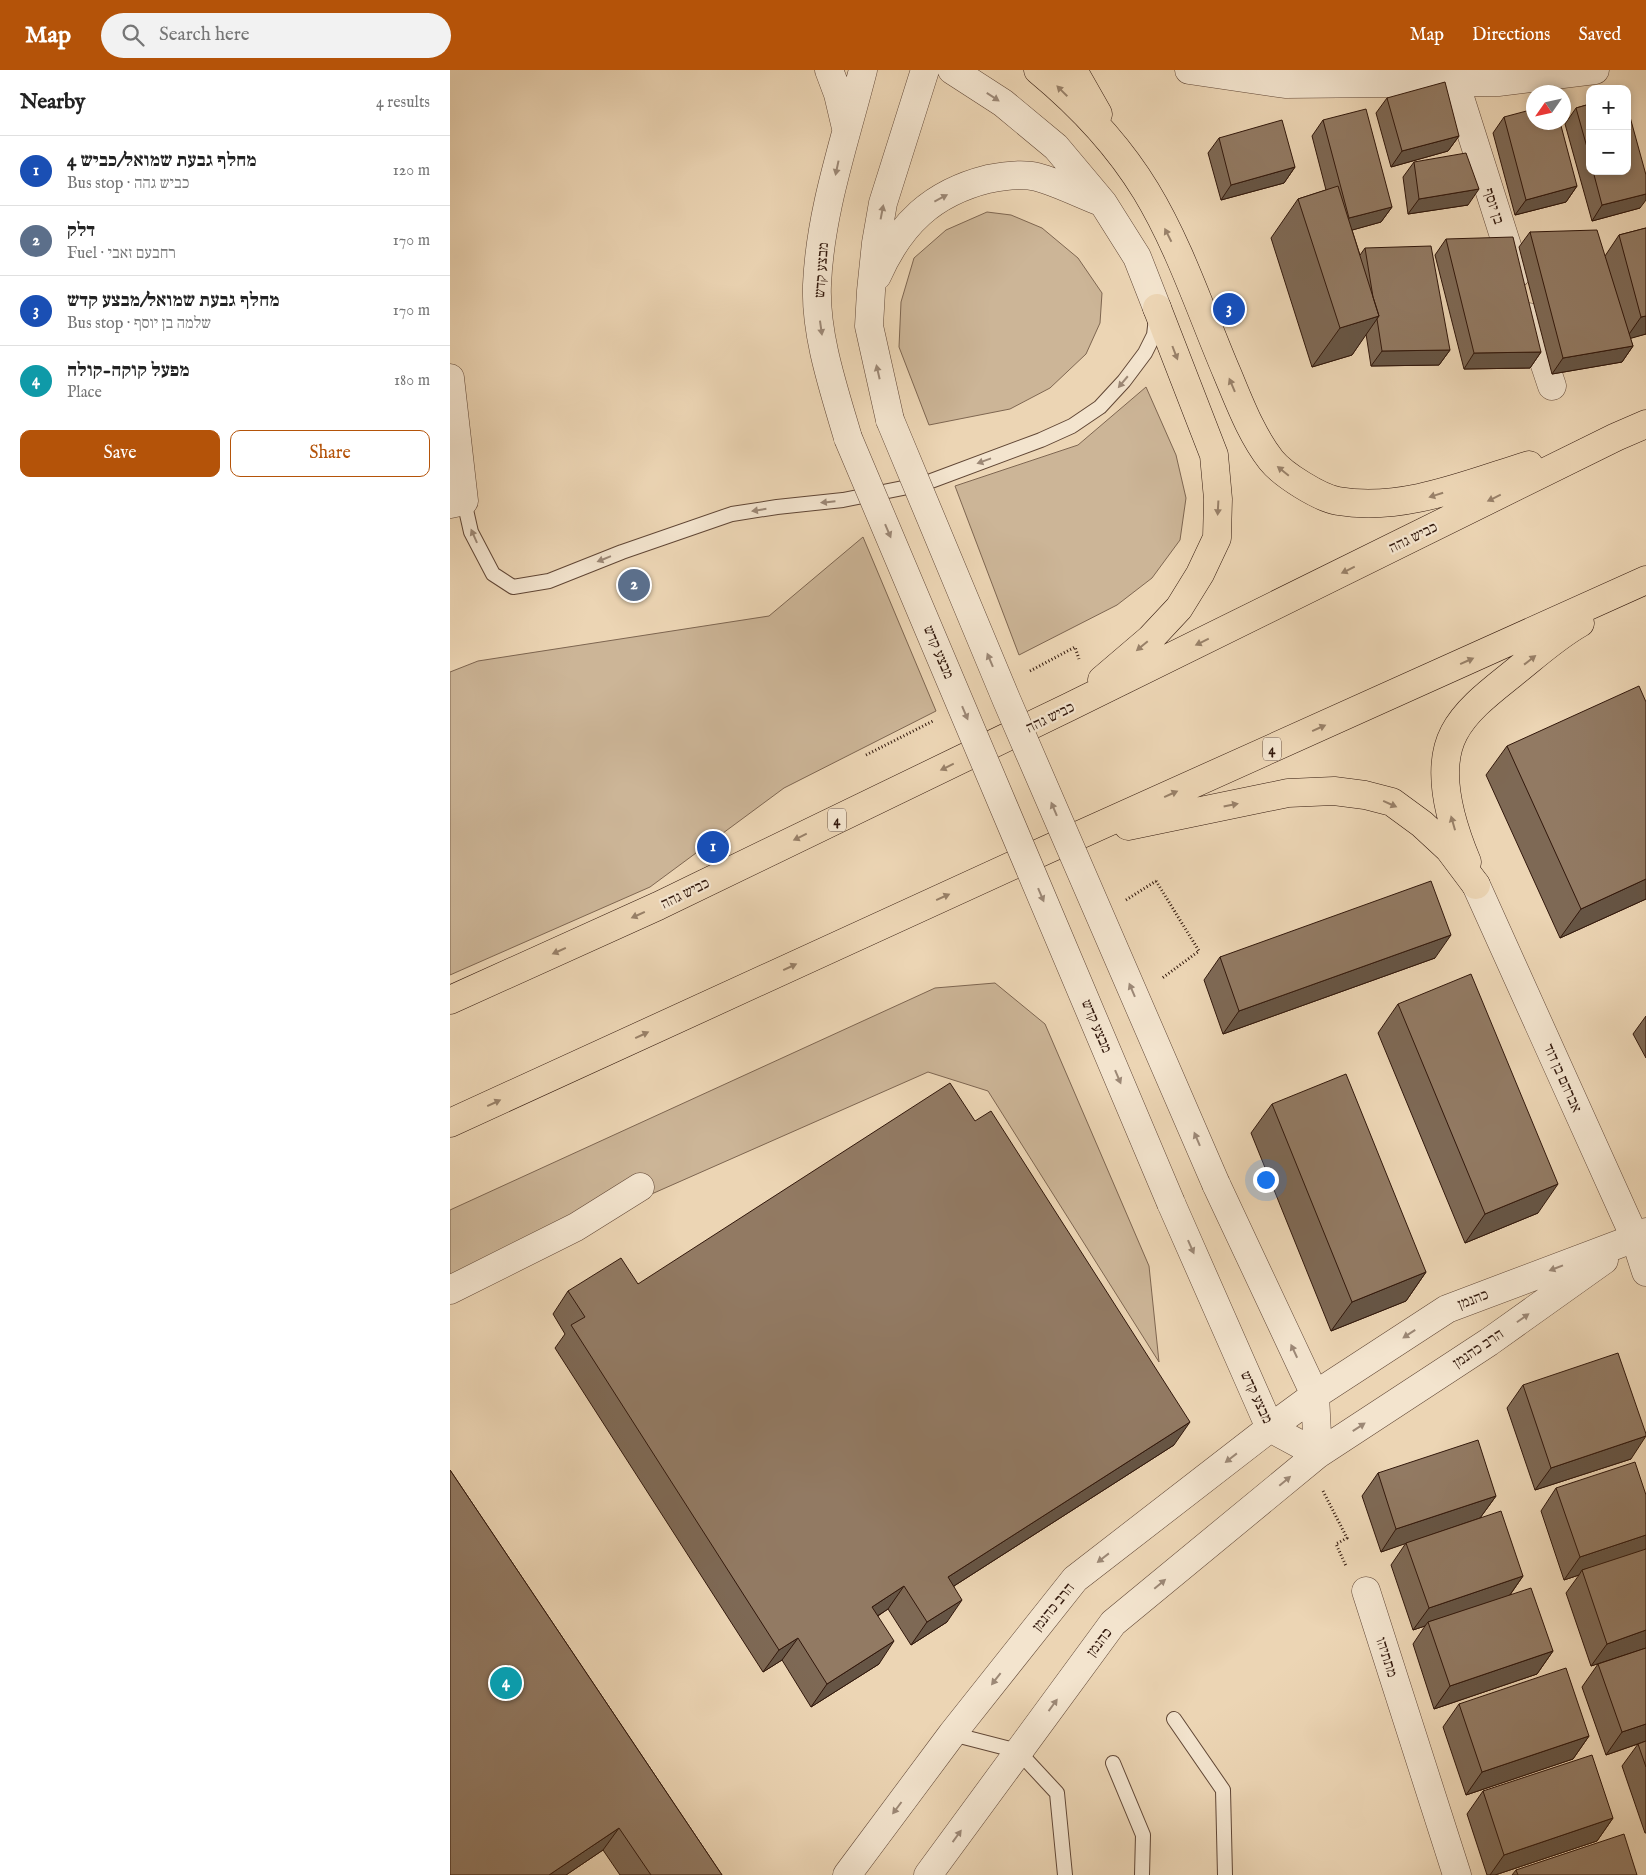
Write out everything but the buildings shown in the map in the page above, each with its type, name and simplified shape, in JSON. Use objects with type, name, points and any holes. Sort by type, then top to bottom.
[{"type":"highway","points":[[1038,70],[1055,84],[1106,136],[1146,191],[1175,247],[1251,430],[1273,462],[1305,488],[1336,501],[1375,504],[1426,498],[1616,437]]},
{"type":"highway","points":[[1073,70],[1127,165]]},
{"type":"highway","points":[[1069,708],[1150,640],[1179,608],[1200,574],[1217,538],[1218,499],[1214,455],[1157,308]]},
{"type":"highway","name":"כביש גהה","points":[[450,1000],[658,906],[1069,708],[1616,437],[1646,424]]},
{"type":"highway","points":[[1476,884],[1459,843],[1448,804],[1445,766],[1453,734],[1467,715],[1499,685],[1538,654],[1576,625],[1646,582]]},
{"type":"highway","name":"4","points":[[450,1123],[1080,835],[1646,582]]},
{"type":"highway","points":[[1080,835],[1288,793],[1334,791],[1365,795],[1392,802],[1422,824],[1449,849],[1476,884]]},
{"type":"street","points":[[829,70],[838,94],[847,134]]},
{"type":"street","name":"מבצע קדש","points":[[863,70],[847,134],[841,150],[824,227],[817,286],[822,337],[832,383],[848,438],[1171,1202],[1270,1428],[1313,1458]]},
{"type":"street","points":[[925,70],[883,203],[870,291],[869,326],[890,420],[1007,701],[1216,1184],[1314,1395],[1313,1458]]},
{"type":"street","points":[[952,70],[1003,104],[1056,146],[1104,203],[1137,257],[1157,308]]},
{"type":"street","points":[[1189,70],[1285,84],[1498,82],[1595,70]]},
{"type":"street","name":"בן יוסף","points":[[1455,82],[1552,386]]},
{"type":"street","points":[[870,291],[884,260],[906,226],[935,200],[968,184],[1003,176],[1036,176],[1104,203]]},
{"type":"street","points":[[450,378],[457,502]]},
{"type":"street","name":"אברהם בן דוד","points":[[1476,884],[1640,1235],[1646,1272]]},
{"type":"street","points":[[450,1290],[576,1227],[640,1187]]},
{"type":"street","name":"כהנמן","points":[[1314,1395],[1447,1309],[1640,1235]]},
{"type":"street","name":"הרב כהנמן","points":[[1313,1458],[1489,1342],[1640,1235]]},
{"type":"street","name":"הרב כהנמן","points":[[847,1875],[952,1734],[1075,1579],[1314,1395]]},
{"type":"street","name":"כהנמן","points":[[928,1875],[1113,1623],[1313,1458]]},
{"type":"street","name":"מתתיהו","points":[[1366,1591],[1457,1875]]},
{"type":"lane","points":[[457,502],[493,574],[513,587],[549,581],[622,552],[732,514],[842,500],[923,484],[1041,440],[1072,426],[1100,407],[1124,381],[1145,353],[1154,334],[1157,308]]},
{"type":"lane","points":[[1174,1719],[1222,1790],[1225,1875]]},
{"type":"lane","points":[[952,1734],[1018,1751],[1057,1793],[1066,1875]]},
{"type":"lane","points":[[1113,1763],[1142,1835],[1142,1875]]},
{"type":"path","points":[[1155,983],[1199,951],[1156,882]]},
{"type":"path","points":[[1313,1458],[1346,1538],[1336,1544],[1359,1594],[1366,1591]]},
{"type":"shaded area","points":[[987,212],[1011,215],[1042,228],[1078,258],[1102,293],[1100,323],[1086,354],[1050,388],[1010,409],[929,425],[899,347],[901,302],[914,258],[946,230]]},
{"type":"shaded area","points":[[1146,387],[1176,455],[1186,498],[1180,540],[1152,578],[1117,605],[1019,655],[955,486],[1078,445]]},
{"type":"shaded area","points":[[863,537],[936,711],[784,788],[650,887],[450,975],[450,672],[478,661],[769,616]]},
{"type":"shaded area","points":[[995,983],[1045,1024],[1149,1266],[1159,1362],[988,1091],[928,1072],[450,1283],[450,1210],[935,988]]},
{"type":"place","name":"מחלף גבעת שמואל/מבצע קדש","points":[[1229,309]]},
{"type":"place","name":"דלק","points":[[634,585]]},
{"type":"place","name":"מחלף גבעת שמואל/כביש 4","points":[[713,847]]},
{"type":"place","name":"מפעל קוקה-קולה","points":[[506,1683]]}]
